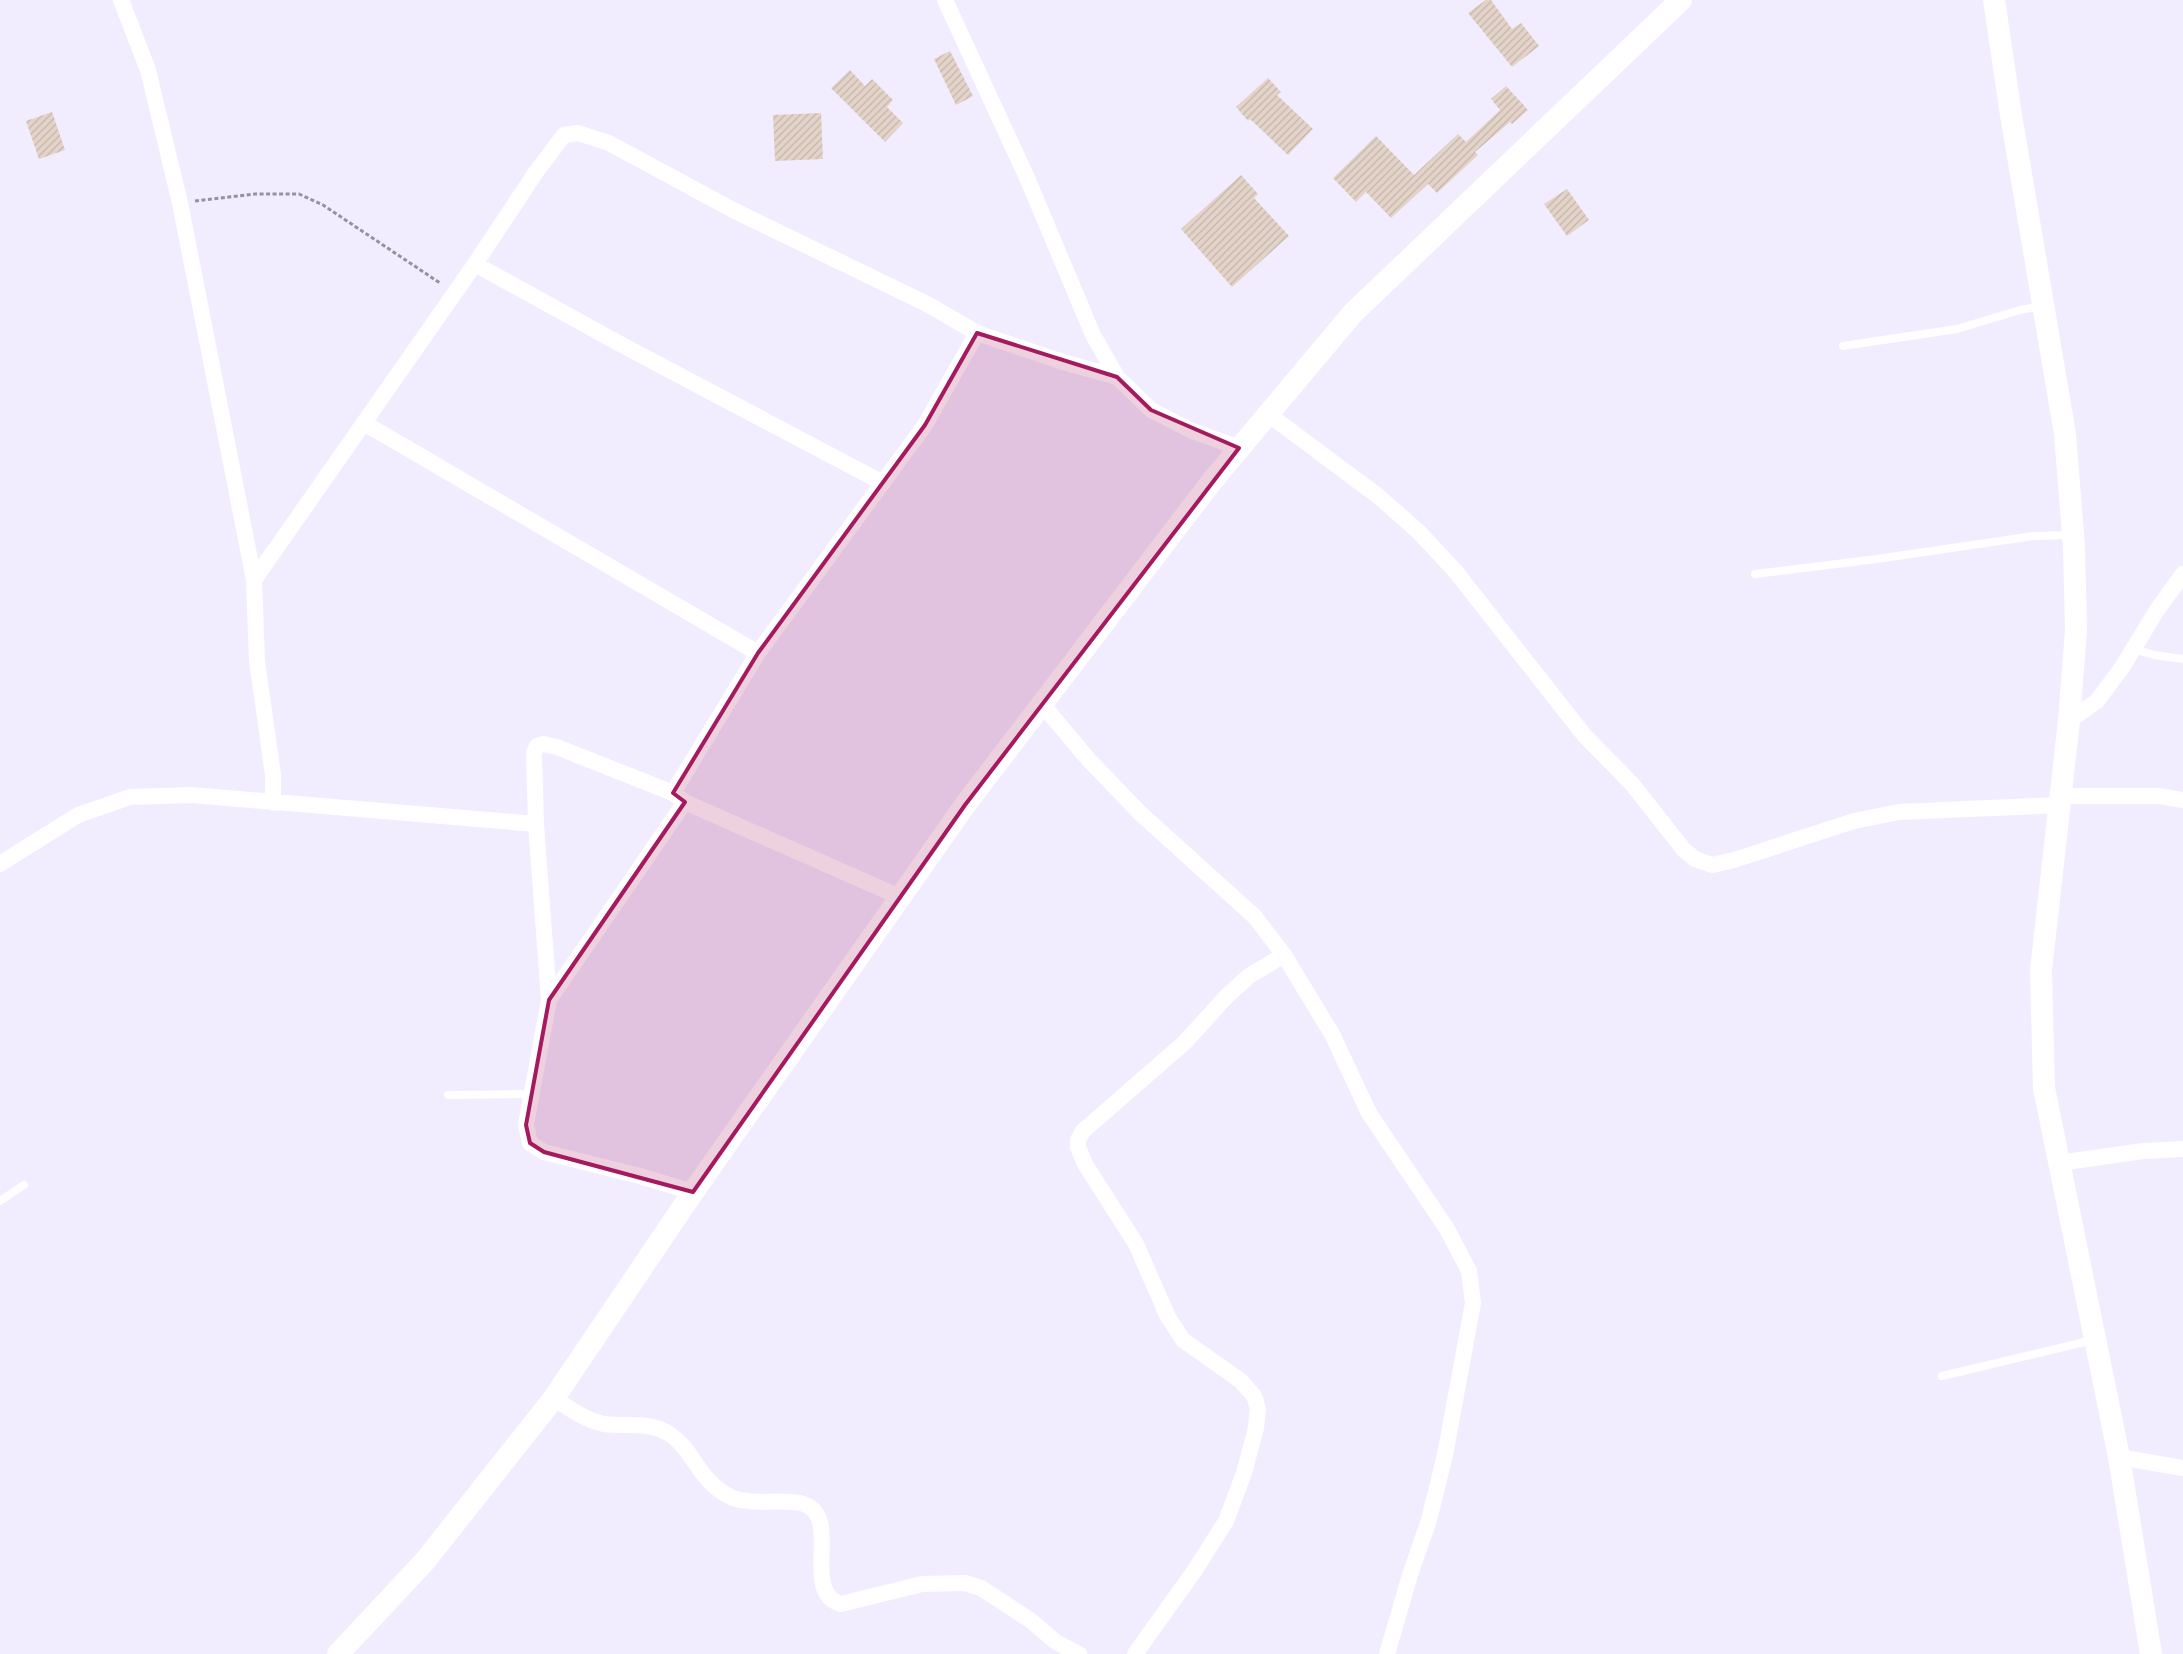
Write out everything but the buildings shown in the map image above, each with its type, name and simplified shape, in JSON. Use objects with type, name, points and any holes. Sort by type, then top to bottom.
[{"type":"main road","points":[[338,1654],[425,1561],[554,1398],[693,1192],[966,805],[1212,481],[1353,314],[1681,0]]},
{"type":"main road","points":[[1994,0],[2011,115],[2065,434],[2074,535],[2076,630],[2061,801],[2041,970],[2044,1088],[2119,1457],[2150,1654]]},
{"type":"street","points":[[120,0],[148,70],[180,203],[254,580],[257,661],[273,775],[273,803]]},
{"type":"street","points":[[946,0],[1028,180],[1093,335],[1117,377],[1151,410],[1190,430],[1239,448]]},
{"type":"street","points":[[254,580],[455,293],[536,172],[564,135],[578,134],[609,143],[733,210],[927,304],[977,333],[1063,362],[1117,377]]},
{"type":"street","points":[[475,264],[622,345],[883,483]]},
{"type":"street","points":[[549,1000],[679,797],[758,653],[925,425],[977,333]]},
{"type":"street","points":[[1268,414],[1378,496],[1419,532],[1456,572],[1584,735],[1632,784],[1684,850],[1695,859],[1712,865],[1734,860],[1854,821],[1899,812],[2158,796],[2183,800]]},
{"type":"street","points":[[364,423],[758,653]]},
{"type":"street","points":[[2069,721],[2096,701],[2123,666],[2157,610],[2183,574]]},
{"type":"street","points":[[1042,704],[1088,759],[1140,813],[1255,917],[1284,955],[1332,1034],[1369,1113],[1447,1229],[1469,1271],[1473,1303],[1445,1455],[1429,1520],[1410,1575],[1387,1654]]},
{"type":"street","points":[[693,1192],[640,1176],[544,1152],[530,1143],[526,1124],[549,1000],[536,824],[534,753],[537,746],[543,744],[557,747],[679,797],[900,897]]},
{"type":"street","points":[[0,864],[78,815],[130,797],[191,795],[536,824]]},
{"type":"street","points":[[1135,1654],[1195,1570],[1226,1520],[1244,1473],[1256,1428],[1258,1408],[1254,1396],[1241,1381],[1183,1340],[1168,1317],[1136,1244],[1085,1164],[1078,1147],[1078,1140],[1083,1131],[1184,1043],[1226,997],[1249,976],[1284,955]]},
{"type":"street","points":[[2059,1164],[2143,1150],[2183,1149]]},
{"type":"street","points":[[554,1398],[586,1419],[606,1424],[638,1425],[657,1428],[667,1433],[681,1443],[703,1476],[718,1490],[733,1498],[756,1502],[809,1506],[817,1513],[820,1524],[823,1580],[826,1594],[832,1602],[849,1603],[922,1584],[965,1583],[981,1588],[1030,1620],[1056,1642],[1079,1654]]},
{"type":"street","points":[[2119,1457],[2183,1468]]},
{"type":"lane","points":[[1843,346],[1949,330],[2044,306]]},
{"type":"lane","points":[[1755,574],[1907,556],[2034,536],[2074,535]]},
{"type":"lane","points":[[2134,649],[2154,655],[2183,659]]},
{"type":"lane","points":[[448,1095],[533,1094]]},
{"type":"lane","points":[[0,1201],[24,1185]]},
{"type":"lane","points":[[1942,1376],[2095,1339]]},
{"type":"path","points":[[180,203],[255,194],[298,194],[323,205],[455,293]]},
{"type":"highlighted area","points":[[977,333],[1117,377],[1151,410],[1239,448],[965,805],[693,1192],[544,1152],[530,1143],[526,1125],[549,1000],[685,802],[673,793],[758,653],[925,425]]}]
